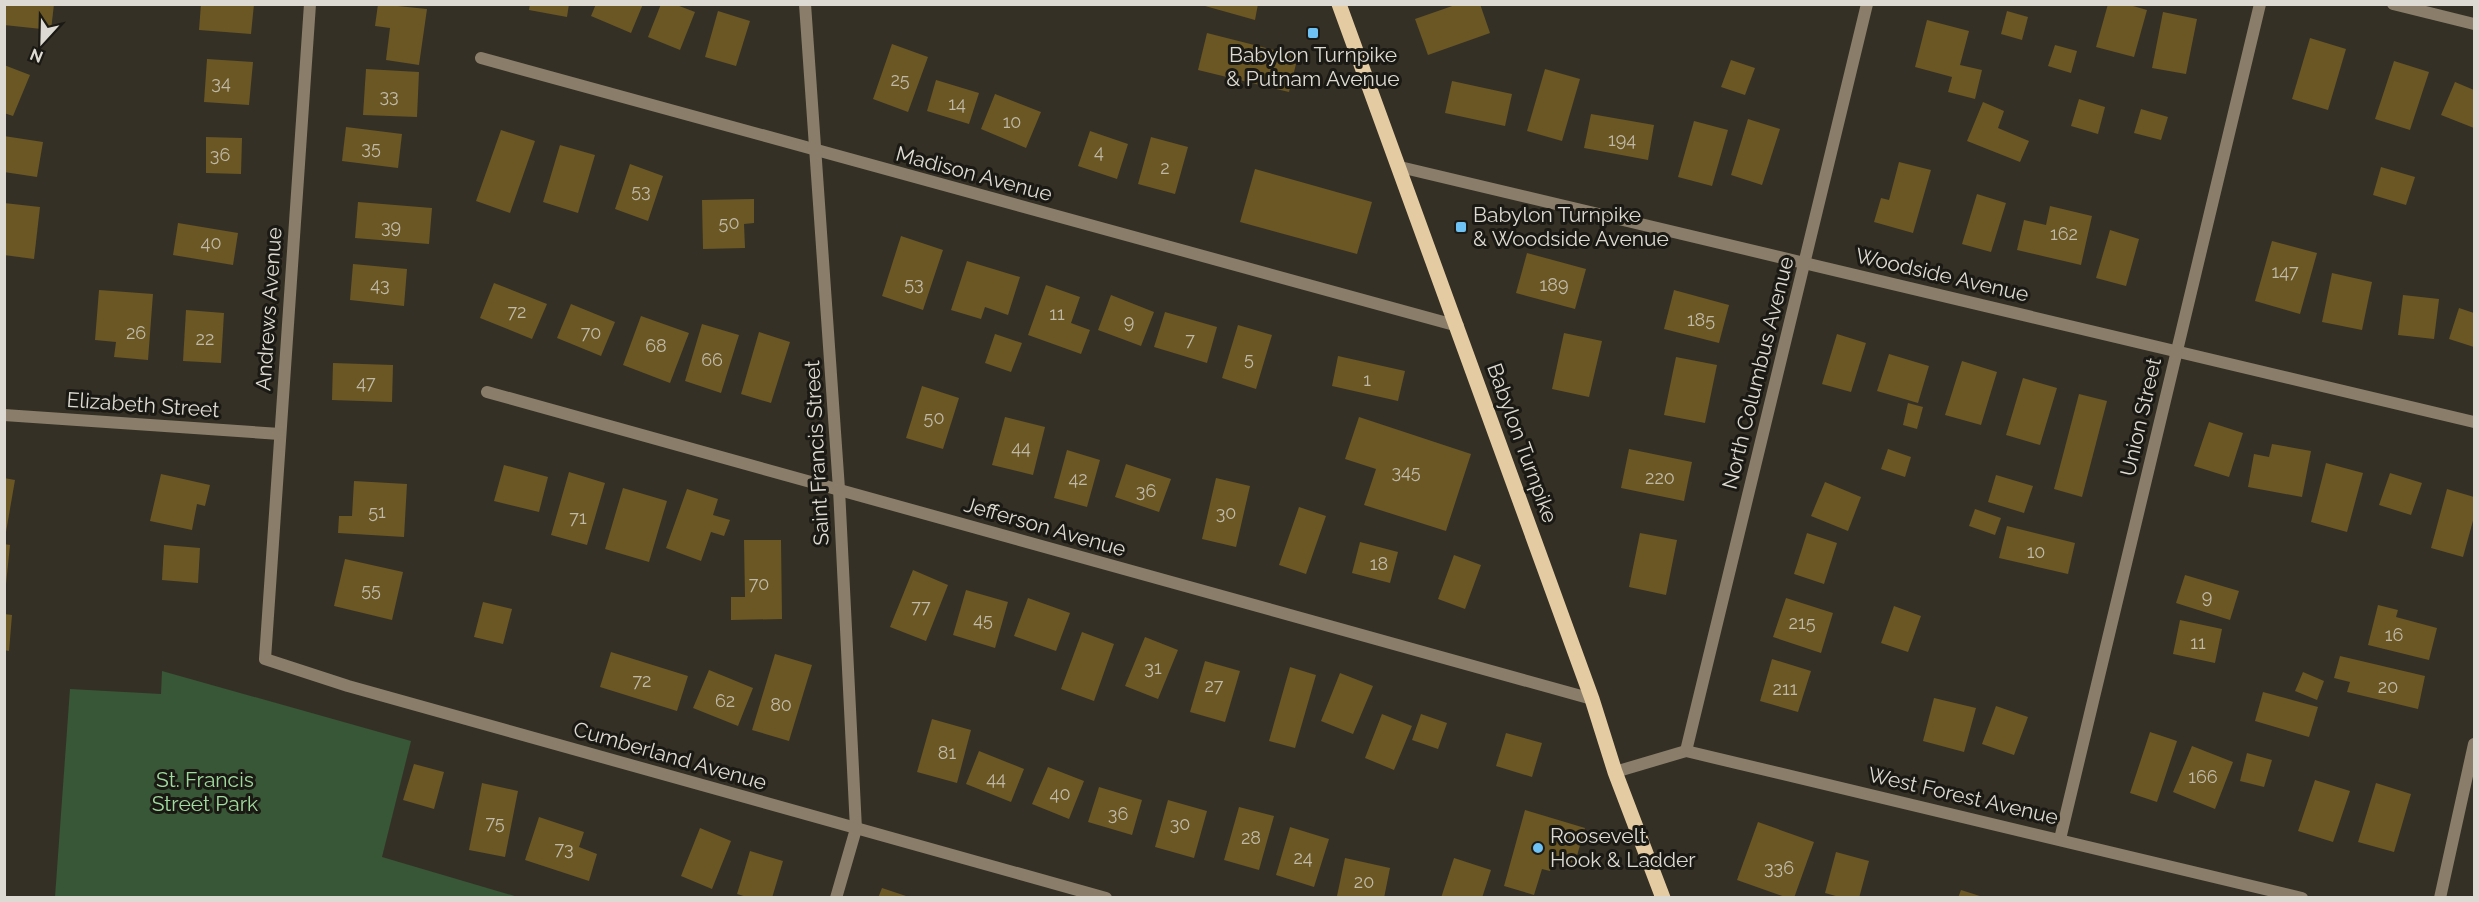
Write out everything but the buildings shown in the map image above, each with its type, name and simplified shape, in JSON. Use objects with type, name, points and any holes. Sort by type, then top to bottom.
[{"type":"main road","name":"Babylon Turnpike","points":[[1339,4],[1458,326],[1592,699],[1615,772],[1663,897]]},
{"type":"street","name":"Andrews Avenue","points":[[268,616],[310,4]]},
{"type":"street","name":"Saint Francis Street","points":[[805,4],[839,489],[856,829],[836,897]]},
{"type":"street","name":"North Columbus Avenue","points":[[1686,750],[1867,4]]},
{"type":"street","name":"Union Street","points":[[2060,839],[2260,4]]},
{"type":"street","points":[[2393,4],[2475,24]]},
{"type":"street","name":"Madison Avenue","points":[[481,58],[1458,326]]},
{"type":"street","name":"Woodside Avenue","points":[[1400,167],[2475,422]]},
{"type":"street","name":"Jefferson Avenue","points":[[487,392],[1592,699]]},
{"type":"street","name":"Elizabeth Street","points":[[4,415],[280,434]]},
{"type":"street","name":"Cumberland Avenue","points":[[268,616],[265,658],[348,686],[1106,897]]},
{"type":"street","points":[[2440,897],[2475,744]]},
{"type":"street","points":[[1615,772],[1686,750]]},
{"type":"street","name":"West Forest Avenue","points":[[1686,750],[2302,897]]},
{"type":"green space","name":"St. Francis Street Park","points":[[162,671],[411,741],[382,857],[518,897],[55,897],[70,689],[161,694]]},
{"type":"place","name":"Babylon Turnpike & Putnam Avenue","points":[[1313,33]]},
{"type":"place","name":"Babylon Turnpike & Woodside Avenue","points":[[1461,227]]},
{"type":"place","name":"Roosevelt Hook & Ladder","points":[[1538,848]]}]
